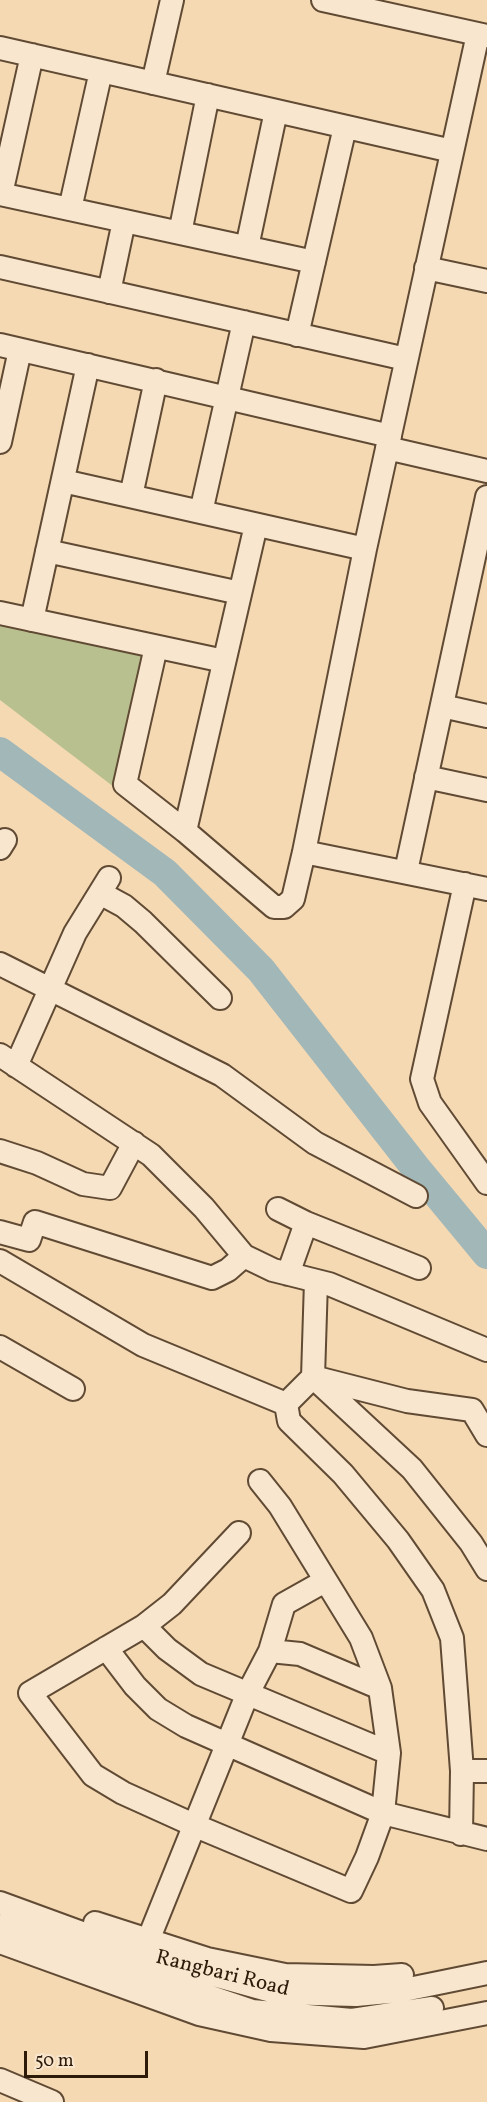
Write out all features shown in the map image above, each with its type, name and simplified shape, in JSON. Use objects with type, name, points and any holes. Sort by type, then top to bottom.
[{"type":"street","points":[[153,83],[172,0]]},
{"type":"street","points":[[156,647],[125,784],[185,831],[274,907],[284,907],[293,899],[304,852],[406,359],[452,151],[482,35],[323,0]]},
{"type":"street","points":[[0,48],[452,151]]},
{"type":"street","points":[[33,55],[1,194],[314,262]]},
{"type":"street","points":[[70,209],[100,71]]},
{"type":"street","points":[[180,233],[208,95]]},
{"type":"street","points":[[247,247],[276,111]]},
{"type":"street","points":[[297,335],[345,127]]},
{"type":"street","points":[[109,292],[124,221]]},
{"type":"street","points":[[0,267],[406,359]]},
{"type":"street","points":[[426,268],[487,281]]},
{"type":"street","points":[[201,512],[244,322]]},
{"type":"street","points":[[0,442],[10,348],[156,380],[487,471]]},
{"type":"street","points":[[32,620],[88,365]]},
{"type":"street","points":[[131,496],[156,380]]},
{"type":"street","points":[[63,481],[365,549]]},
{"type":"street","points":[[406,871],[487,497]]},
{"type":"street","points":[[185,831],[256,525]]},
{"type":"street","points":[[47,551],[240,593]]},
{"type":"street","points":[[0,613],[224,662]]},
{"type":"street","points":[[441,706],[487,716]]},
{"type":"street","points":[[426,777],[487,790]]},
{"type":"street","points":[[304,852],[476,887],[422,1079],[430,1103],[486,1178]]},
{"type":"street","points":[[220,998],[105,886],[75,933],[51,988],[8,1061],[151,1155],[204,1208],[244,1256],[273,1270],[316,1281],[487,1350]]},
{"type":"street","points":[[0,964],[222,1075],[315,1143],[416,1196]]},
{"type":"street","points":[[0,1151],[37,1163],[83,1184],[110,1188],[134,1143]]},
{"type":"street","points":[[278,1209],[306,1223],[418,1268]]},
{"type":"street","points":[[0,1232],[29,1240],[35,1222],[212,1278],[228,1270],[244,1256]]},
{"type":"street","points":[[288,1274],[306,1223]]},
{"type":"street","points":[[0,1261],[143,1345],[286,1404]]},
{"type":"street","points":[[286,1404],[313,1377],[316,1281]]},
{"type":"street","points":[[0,1347],[73,1389]]},
{"type":"street","points":[[313,1377],[407,1401],[472,1410],[487,1435]]},
{"type":"street","points":[[313,1377],[412,1469],[471,1543],[487,1569]]},
{"type":"street","points":[[286,1404],[289,1421],[344,1474],[398,1540],[433,1590],[452,1638],[462,1771],[461,1834]]},
{"type":"street","points":[[239,1533],[172,1604],[144,1626],[30,1693],[93,1775],[123,1793],[196,1826],[351,1891],[367,1857],[383,1813],[389,1753],[380,1688],[361,1638],[286,1515],[260,1481]]},
{"type":"street","points":[[149,1938],[247,1695],[270,1651],[284,1604],[325,1581]]},
{"type":"street","points":[[144,1626],[167,1649],[201,1674],[389,1753]]},
{"type":"street","points":[[106,1648],[135,1686],[158,1709],[228,1745],[383,1813],[487,1839]]},
{"type":"street","points":[[270,1651],[300,1654],[380,1688]]},
{"type":"street","points":[[462,1771],[487,1771]]},
{"type":"street","points":[[0,1894],[149,1938],[207,1959],[285,1975],[374,1977],[487,1966]]},
{"type":"street","name":"Rangbari Road","points":[[0,1903],[142,1955],[278,1993],[356,1995],[399,1991],[487,1972]]},
{"type":"street","name":"Rangbari Road","points":[[0,1926],[252,2011],[352,2020],[487,1998]]},
{"type":"street","points":[[0,1942],[199,2014],[271,2030],[364,2037],[487,2013]]},
{"type":"street","points":[[0,2080],[52,2102]]},
{"type":"green space","points":[[0,621],[145,654],[114,787],[0,700]]},
{"type":"waterway","points":[[0,752],[165,873],[261,970],[415,1167],[487,1254]]}]
